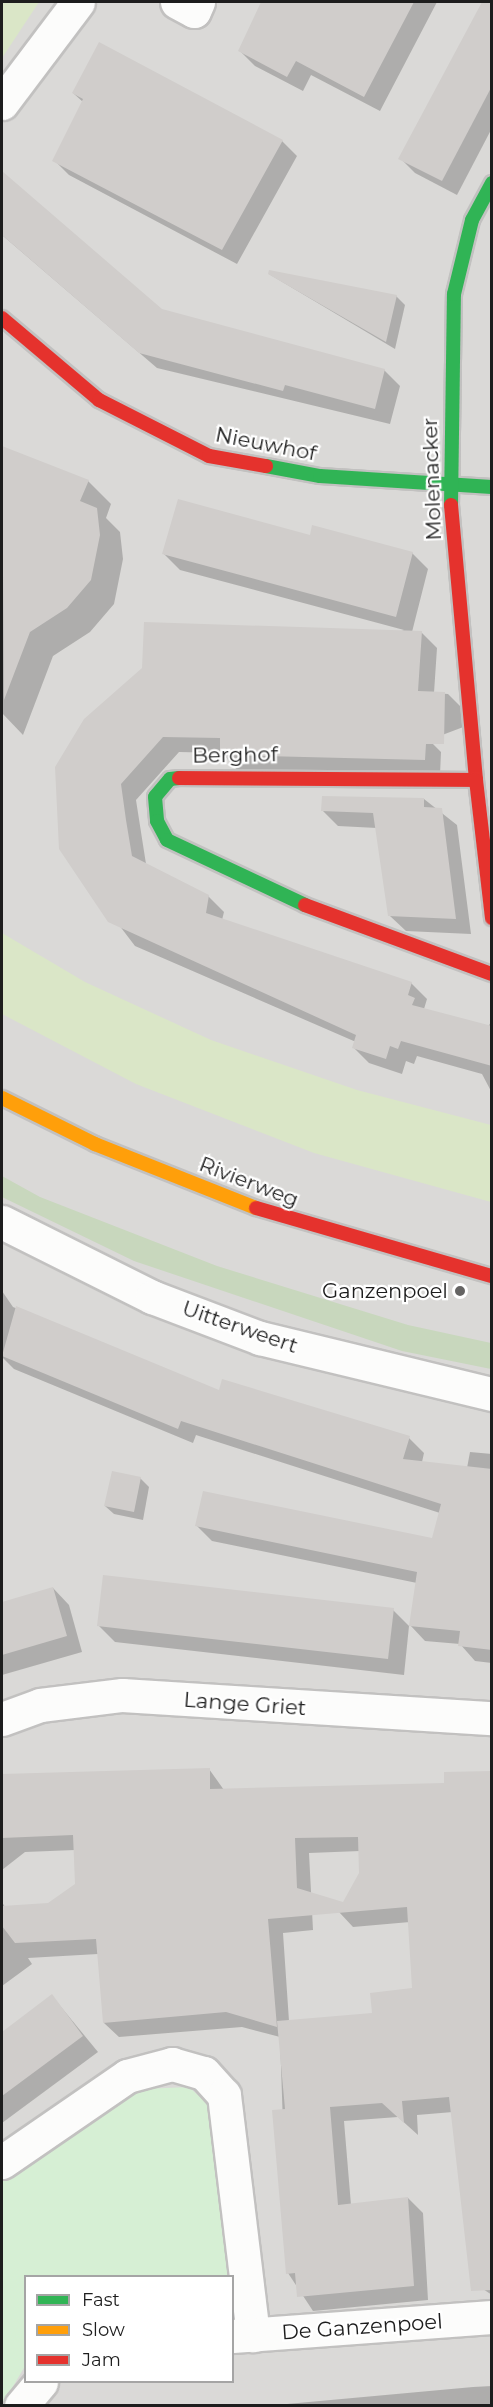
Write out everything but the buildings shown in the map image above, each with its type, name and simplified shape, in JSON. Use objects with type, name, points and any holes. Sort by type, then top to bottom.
[{"type":"street","points":[[2,103],[78,2]]},
{"type":"street","points":[[177,2],[194,11],[198,2]]},
{"type":"street","name":"Molenacker","points":[[476,780],[449,486],[454,294],[472,220],[492,183]]},
{"type":"street","name":"Nieuwhof","points":[[2,318],[99,400],[209,456],[320,476],[492,487]]},
{"type":"street","name":"Berghof","points":[[476,780],[195,775],[170,779],[155,797],[157,821],[167,840],[201,858],[322,912],[492,974]]},
{"type":"street","points":[[476,780],[492,918]]},
{"type":"street","name":"Rivierweg","points":[[2,1098],[95,1144],[248,1205],[492,1276]]},
{"type":"street","name":"Uitterweert","points":[[2,1222],[152,1297],[260,1338],[492,1394]]},
{"type":"street","name":"Lange Griet","points":[[2,1719],[40,1705],[122,1695],[492,1718]]},
{"type":"street","points":[[2,2162],[127,2076],[172,2064],[204,2073],[224,2095],[243,2336]]},
{"type":"street","name":"De Ganzenpoel","points":[[243,2336],[492,2317]]},
{"type":"street","points":[[21,2406],[40,2383]]},
{"type":"shaded area","points":[[2,2],[491,2],[491,2405],[2,2406]]},
{"type":"green space","points":[[2,2],[39,2],[2,58]]},
{"type":"green space","points":[[2,933],[85,982],[211,1040],[357,1090],[491,1125],[491,1202],[314,1153],[136,1084],[2,1014]]},
{"type":"green space","points":[[2,1176],[40,1197],[217,1266],[408,1325],[491,1343],[491,1369],[402,1351],[134,1261],[2,1197]]},
{"type":"green space","points":[[189,2087],[212,2108],[228,2275],[24,2275],[24,2368],[2,2405],[2,2177],[97,2109],[142,2089]]},
{"type":"traffic: fast","points":[[451,505],[454,294],[472,220],[492,183]]},
{"type":"traffic: fast","points":[[266,466],[320,476],[492,487]]},
{"type":"traffic: fast","points":[[179,778],[170,779],[155,797],[157,821],[167,840],[305,905]]},
{"type":"traffic: slow","points":[[2,1098],[95,1144],[256,1208]]},
{"type":"traffic: jam","points":[[2,318],[99,400],[209,456],[266,466]]},
{"type":"traffic: jam","points":[[451,505],[476,780]]},
{"type":"traffic: jam","points":[[179,778],[476,780],[492,918]]},
{"type":"traffic: jam","points":[[305,905],[492,974]]},
{"type":"traffic: jam","points":[[256,1208],[492,1276]]},
{"type":"place","name":"Ganzenpoel","points":[[460,1291]]}]
